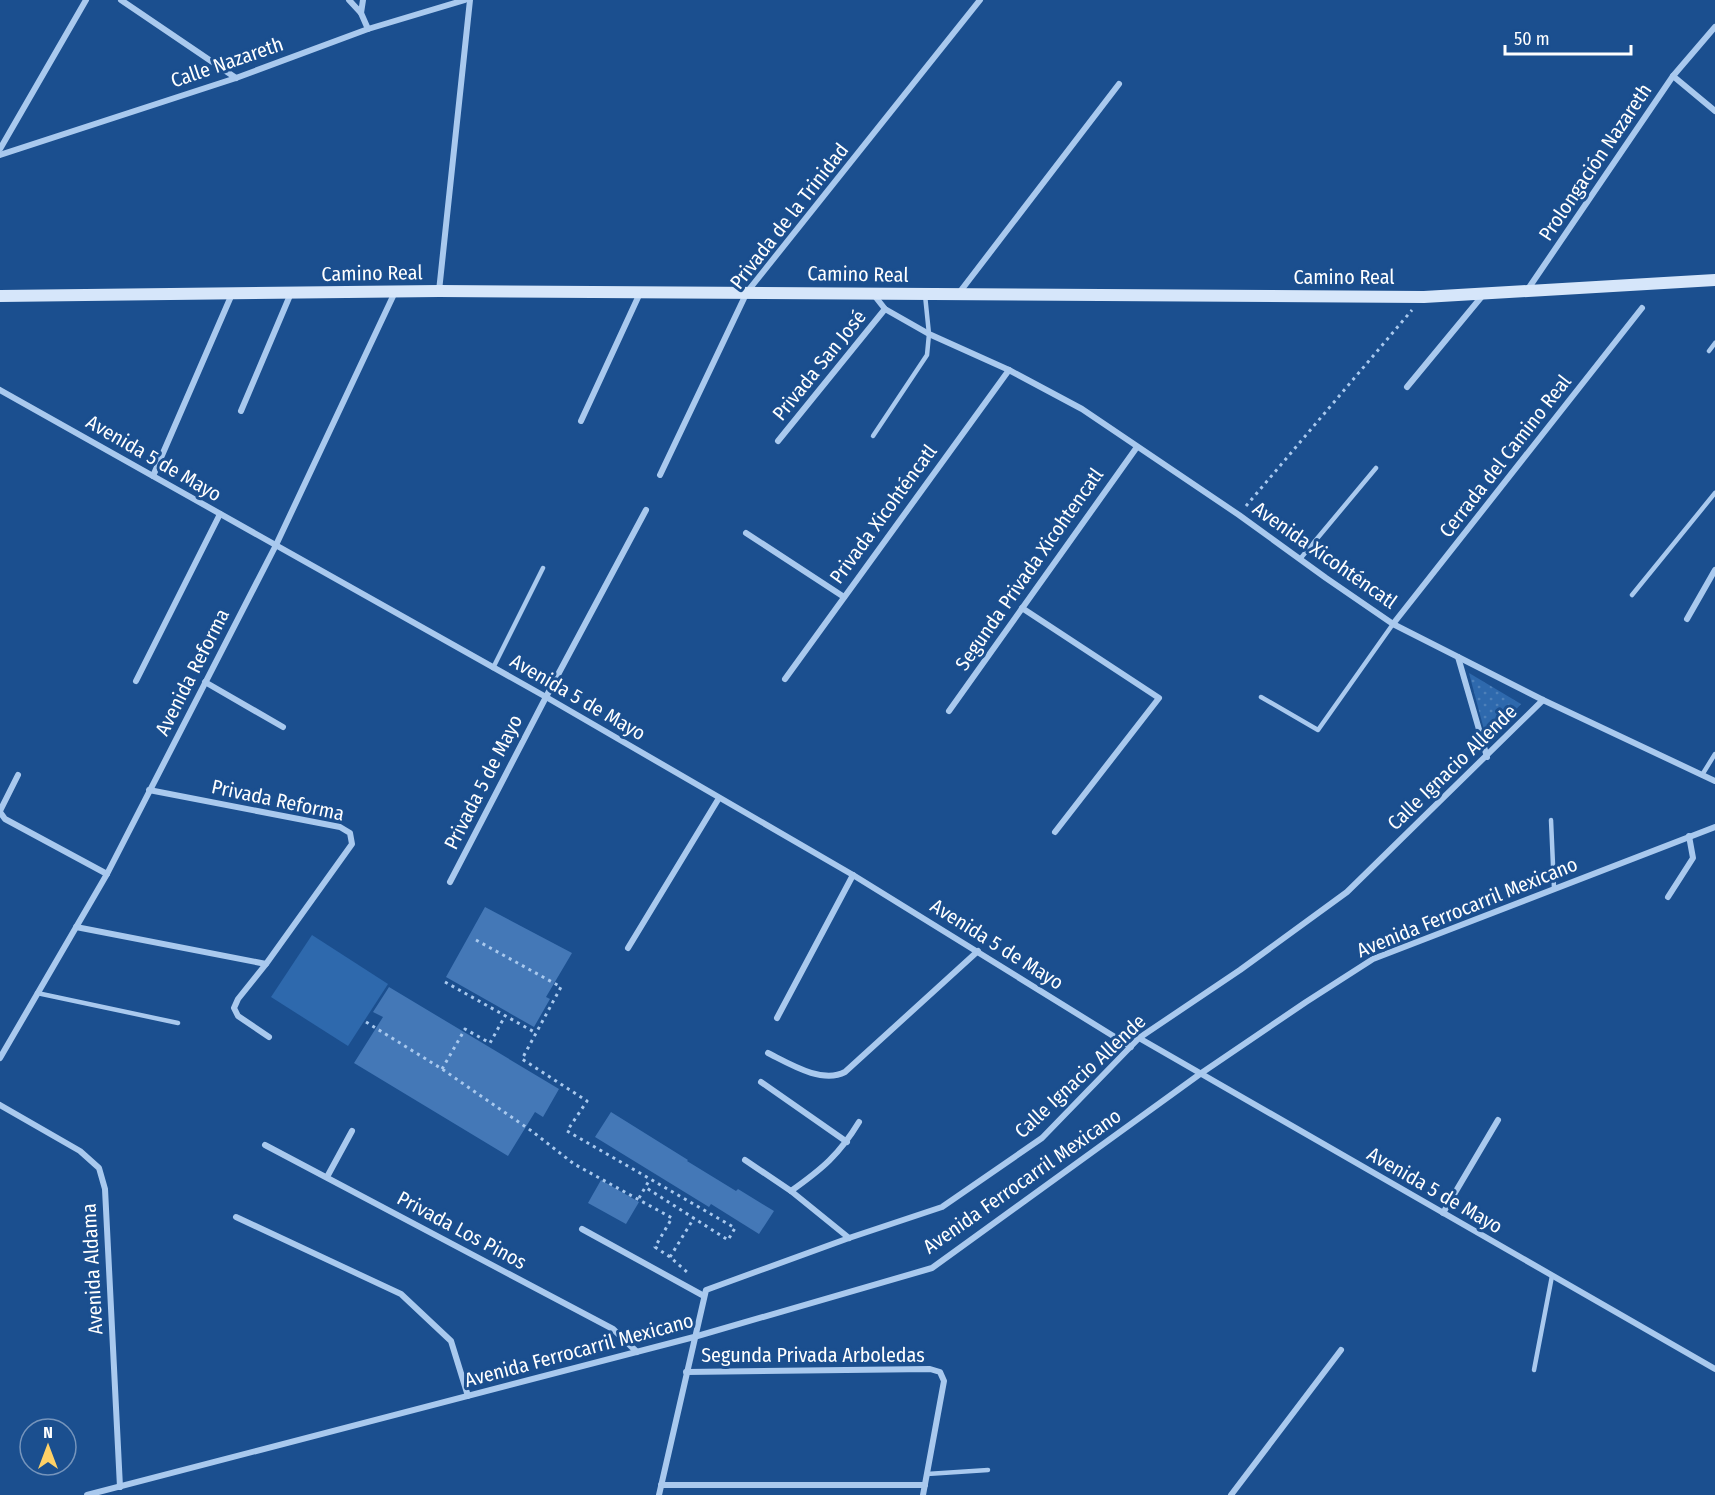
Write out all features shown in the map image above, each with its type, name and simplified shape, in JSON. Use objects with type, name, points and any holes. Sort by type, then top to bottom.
[{"type":"main road","name":"Camino Real","points":[[0,296],[439,291],[1424,297],[1715,280]]},
{"type":"street","points":[[0,149],[86,0]]},
{"type":"street","points":[[121,0],[237,78]]},
{"type":"street","points":[[349,0],[361,13],[368,29]]},
{"type":"street","points":[[361,13],[363,0]]},
{"type":"street","name":"Calle Nazareth","points":[[0,155],[237,78],[368,29],[465,0]]},
{"type":"street","points":[[439,291],[470,0]]},
{"type":"street","name":"Privada de la Trinidad","points":[[660,475],[747,292],[980,0]]},
{"type":"street","name":"Prolongación Nazareth","points":[[1528,290],[1673,76],[1715,27]]},
{"type":"street","points":[[1673,76],[1715,111]]},
{"type":"street","points":[[957,295],[1119,84]]},
{"type":"street","name":"Avenida Reforma","points":[[0,1058],[106,874],[276,545],[395,292]]},
{"type":"street","points":[[241,411],[291,293]]},
{"type":"street","points":[[581,421],[640,293]]},
{"type":"street","points":[[1407,387],[1484,293]]},
{"type":"street","points":[[153,476],[232,294]]},
{"type":"street","name":"Avenida Xicohténcatl","points":[[874,295],[885,309],[929,334],[1009,370],[1082,409],[1239,515],[1393,624],[1543,700],[1715,781]]},
{"type":"street","name":"Cerrada del Camino Real","points":[[1393,624],[1642,308]]},
{"type":"street","name":"Privada San José","points":[[778,441],[885,309]]},
{"type":"street","name":"Privada Xicohténcatl","points":[[785,679],[1009,370]]},
{"type":"street","name":"Avenida 5 de Mayo","points":[[0,390],[546,697],[853,874],[1131,1047]]},
{"type":"street","name":"Segunda Privada Xicohtencatl","points":[[949,711],[1137,447]]},
{"type":"street","name":"Privada 5 de Mayo","points":[[450,882],[646,510]]},
{"type":"street","points":[[136,681],[220,514]]},
{"type":"street","points":[[746,533],[844,597]]},
{"type":"street","points":[[1687,619],[1715,570]]},
{"type":"street","points":[[1022,608],[1159,698],[1055,832]]},
{"type":"street","points":[[1458,657],[1487,757]]},
{"type":"street","points":[[205,682],[283,727]]},
{"type":"street","name":"Calle Ignacio Allende","points":[[705,1293],[849,1238],[942,1207],[1042,1138],[1139,1038],[1240,970],[1347,892],[1543,700]]},
{"type":"street","points":[[18,775],[0,812],[5,819],[106,874]]},
{"type":"street","name":"Privada Reforma","points":[[149,790],[340,827],[350,833],[352,844],[266,964],[238,999],[234,1008],[238,1016],[269,1038]]},
{"type":"street","points":[[628,948],[719,798]]},
{"type":"street","name":"Avenida Ferrocarril Mexicano","points":[[87,1495],[637,1353],[932,1268],[1200,1074],[1373,959],[1715,826]]},
{"type":"street","points":[[1668,897],[1693,858],[1689,836]]},
{"type":"street","points":[[777,1018],[853,874]]},
{"type":"street","points":[[76,927],[266,964]]},
{"type":"street","points":[[768,1053],[824,1077],[835,1077],[845,1072],[978,951]]},
{"type":"street","name":"Avenida 5 de Mayo","points":[[1139,1038],[1715,1369]]},
{"type":"street","points":[[761,1082],[847,1142]]},
{"type":"street","name":"Avenida Aldama","points":[[0,1105],[80,1151],[99,1168],[105,1189],[120,1486]]},
{"type":"street","points":[[1443,1213],[1498,1120]]},
{"type":"street","points":[[791,1191],[823,1168],[847,1142],[859,1122]]},
{"type":"street","points":[[327,1178],[352,1131]]},
{"type":"street","name":"Privada Los Pinos","points":[[265,1145],[613,1329],[637,1353]]},
{"type":"street","points":[[745,1160],[791,1191],[849,1238]]},
{"type":"street","points":[[237,1217],[400,1294],[451,1341],[468,1396]]},
{"type":"street","points":[[582,1229],[705,1293],[659,1495]]},
{"type":"street","points":[[1231,1495],[1341,1350]]},
{"type":"street","name":"Segunda Privada Arboledas","points":[[687,1372],[930,1369],[940,1372],[944,1381],[927,1474]]},
{"type":"street","points":[[923,1495],[927,1474]]},
{"type":"street","points":[[662,1485],[925,1485]]},
{"type":"lane","points":[[873,436],[927,355],[929,334],[925,295]]},
{"type":"lane","points":[[1709,351],[1715,343]]},
{"type":"lane","points":[[1300,559],[1376,468]]},
{"type":"lane","points":[[1632,595],[1715,493]]},
{"type":"lane","points":[[494,668],[543,568]]},
{"type":"lane","points":[[1261,697],[1318,729],[1393,624]]},
{"type":"lane","points":[[1702,775],[1715,754]]},
{"type":"lane","points":[[1551,820],[1554,888]]},
{"type":"lane","points":[[37,993],[178,1023]]},
{"type":"lane","points":[[1534,1370],[1552,1276]]},
{"type":"lane","points":[[927,1474],[988,1470]]},
{"type":"path","points":[[1239,515],[1424,297]]},
{"type":"path","points":[[476,940],[561,987],[522,1059],[587,1101],[567,1131],[735,1228],[728,1240],[645,1187]]},
{"type":"path","points":[[445,982],[536,1033]]},
{"type":"path","points":[[441,1069],[465,1029],[490,1043],[506,1016]]},
{"type":"path","points":[[366,1022],[441,1069],[533,1132],[574,1164],[672,1218],[655,1247],[670,1257],[705,1293]]},
{"type":"path","points":[[639,1198],[651,1179]]},
{"type":"path","points":[[670,1257],[694,1218]]},
{"type":"shaded area","points":[[1469,673],[1521,704],[1487,741]]},
{"type":"shaded area","points":[[312,935],[388,984],[348,1046],[271,997]]},
{"type":"building","points":[[485,907],[572,953],[546,997],[550,999],[534,1027],[446,977]]},
{"type":"building","points":[[389,987],[559,1089],[543,1117],[535,1112],[508,1156],[354,1063],[383,1017],[373,1012]]},
{"type":"building","points":[[611,1112],[736,1191],[738,1189],[774,1211],[759,1234],[711,1204],[709,1207],[595,1137]]},
{"type":"building","points":[[601,1180],[639,1202],[626,1224],[588,1203]]}]
